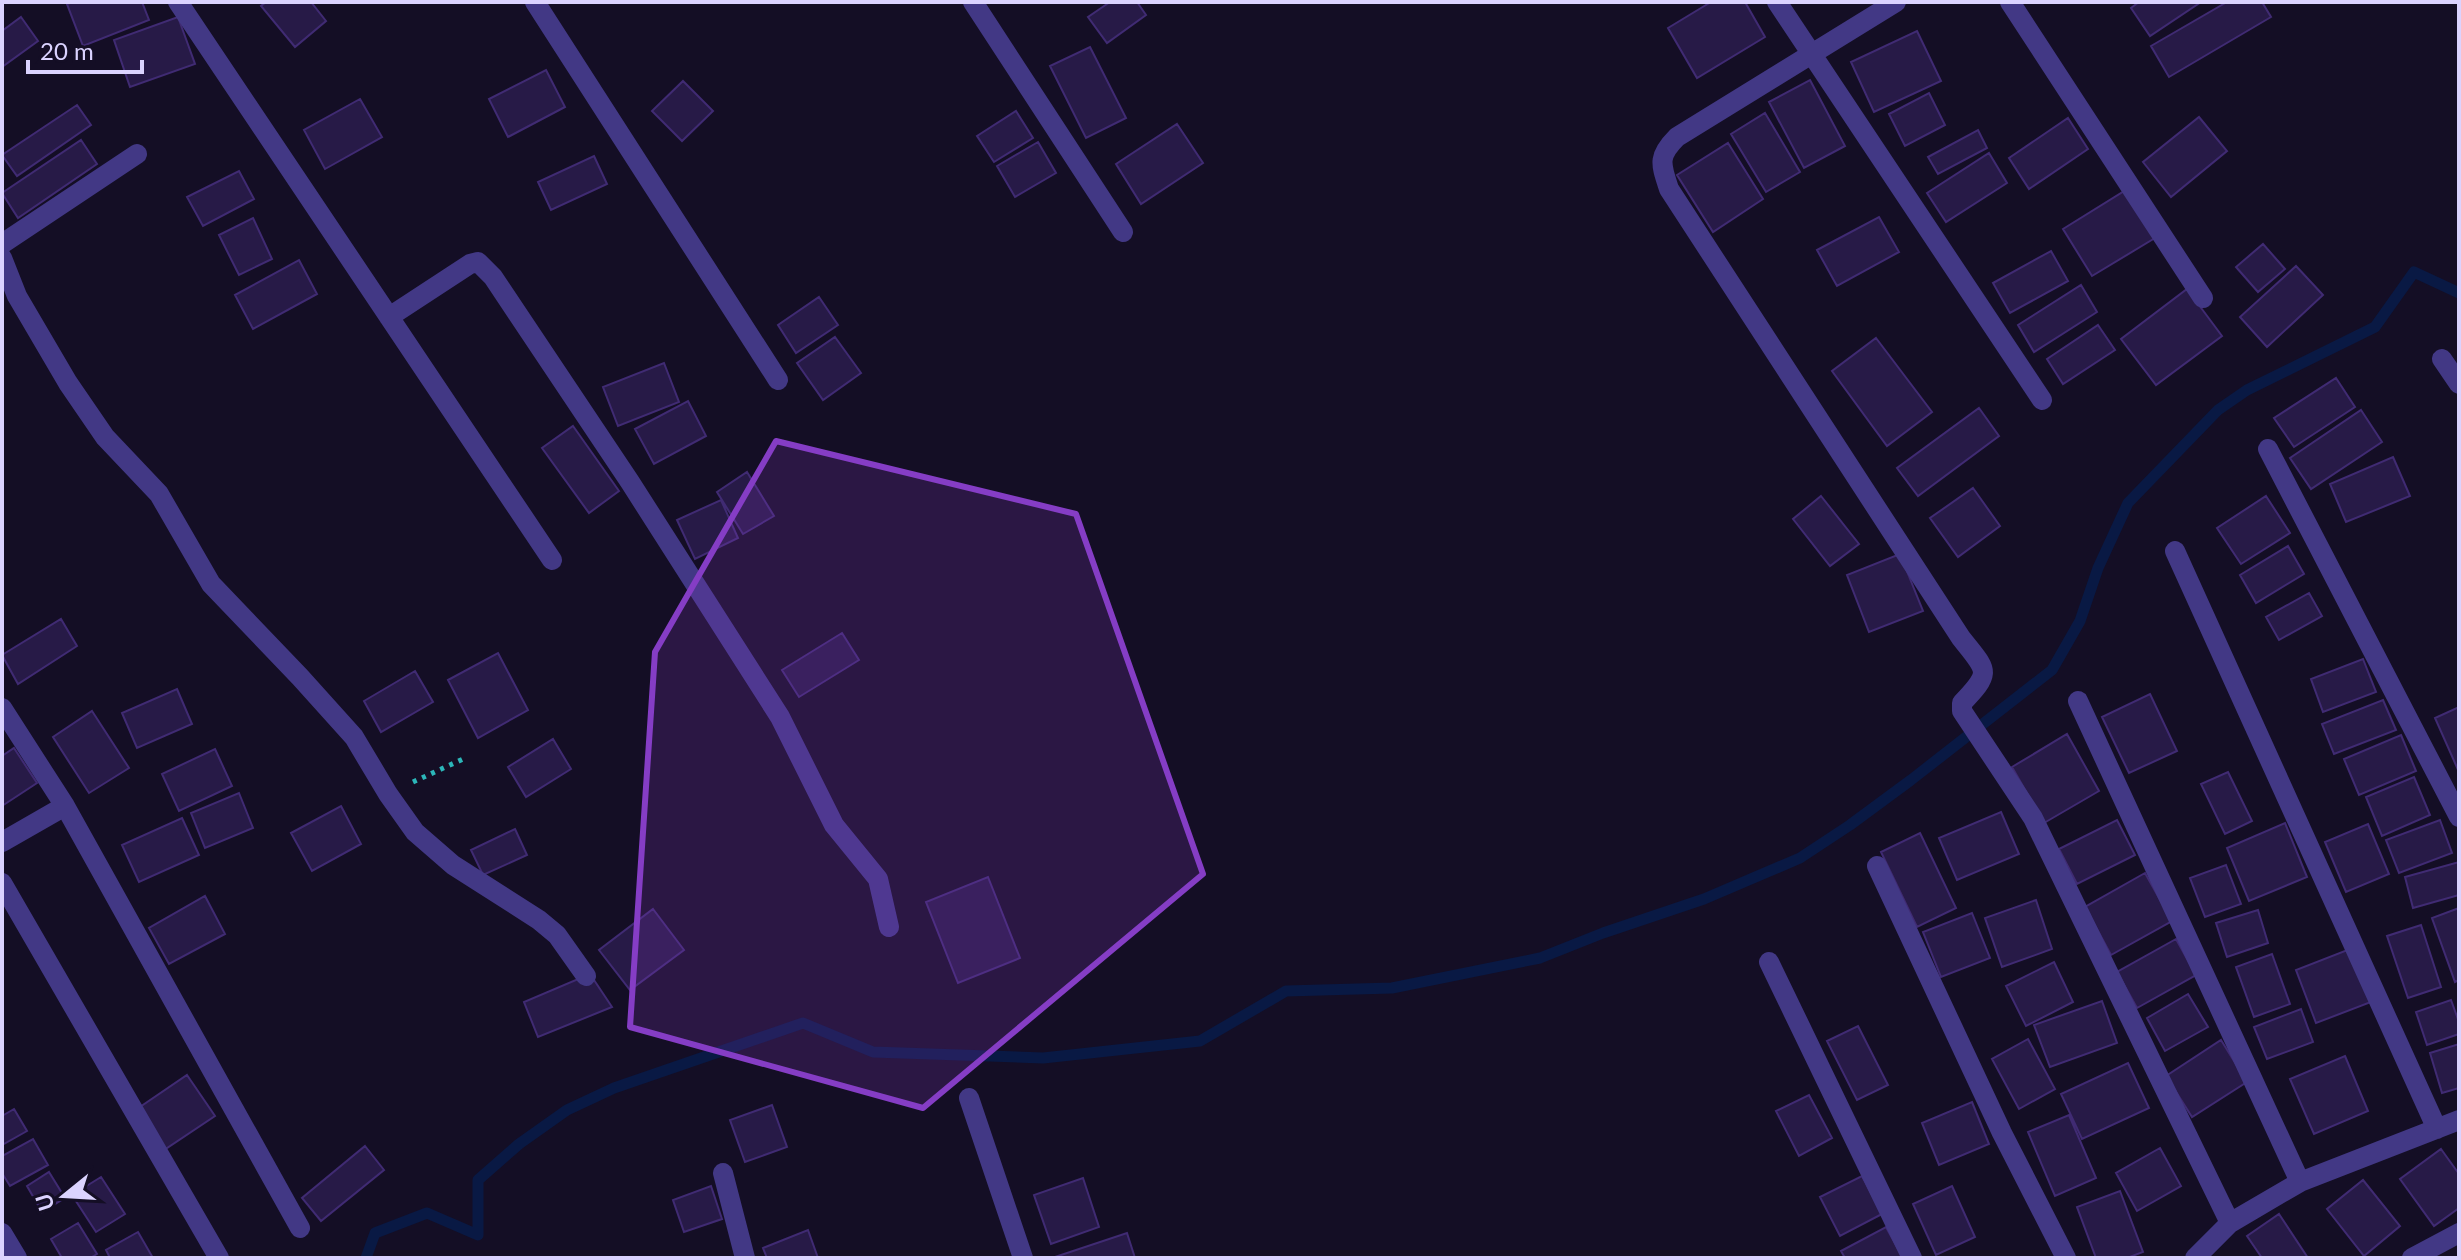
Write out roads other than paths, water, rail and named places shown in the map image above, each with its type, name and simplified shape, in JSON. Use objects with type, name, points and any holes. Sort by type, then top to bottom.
[{"type":"street","points":[[178,2],[552,560]]},
{"type":"street","points":[[535,2],[778,380]]},
{"type":"street","points":[[973,2],[1123,232]]},
{"type":"street","points":[[1777,2],[2042,400]]},
{"type":"street","points":[[1896,2],[1677,137],[1664,150],[1661,164],[1669,189],[1961,638],[1981,663],[1983,679],[1961,707],[2033,818],[2230,1223]]},
{"type":"street","points":[[2010,2],[2203,298]]},
{"type":"street","points":[[2,244],[137,154]]},
{"type":"street","points":[[2,258],[17,296],[68,383],[105,437],[159,494],[211,584],[354,737],[415,832],[453,865],[557,935],[586,976]]},
{"type":"street","points":[[389,317],[470,264],[478,262],[493,277],[630,482],[780,717],[834,825],[878,879],[889,927]]},
{"type":"street","points":[[2442,359],[2459,384]]},
{"type":"street","points":[[2268,449],[2459,817]]},
{"type":"street","points":[[2175,551],[2437,1129]]},
{"type":"street","points":[[2078,701],[2300,1182]]},
{"type":"street","points":[[2,708],[65,806],[300,1228]]},
{"type":"street","points":[[2,842],[65,806]]},
{"type":"street","points":[[1877,866],[2002,1133],[2066,1258]]},
{"type":"street","points":[[2,883],[219,1258]]},
{"type":"street","points":[[1769,962],[1912,1258]]},
{"type":"street","points":[[969,1098],[1023,1258]]},
{"type":"street","points":[[2195,1258],[2230,1223],[2300,1182],[2459,1120]]},
{"type":"street","points":[[723,1173],[745,1258]]},
{"type":"street","points":[[2,1233],[17,1258]]},
{"type":"street","points":[[2412,1258],[2459,1233]]},
{"type":"waterway","points":[[366,1258],[375,1233],[427,1213],[478,1235],[478,1180],[519,1144],[567,1110],[614,1088],[803,1023],[873,1052],[1043,1058],[1200,1041],[1286,991],[1392,988],[1540,958],[1704,899],[1800,858],[1911,780],[2052,670],[2080,621],[2098,568],[2128,503],[2218,410],[2247,390],[2375,327],[2414,272],[2459,293]]}]
